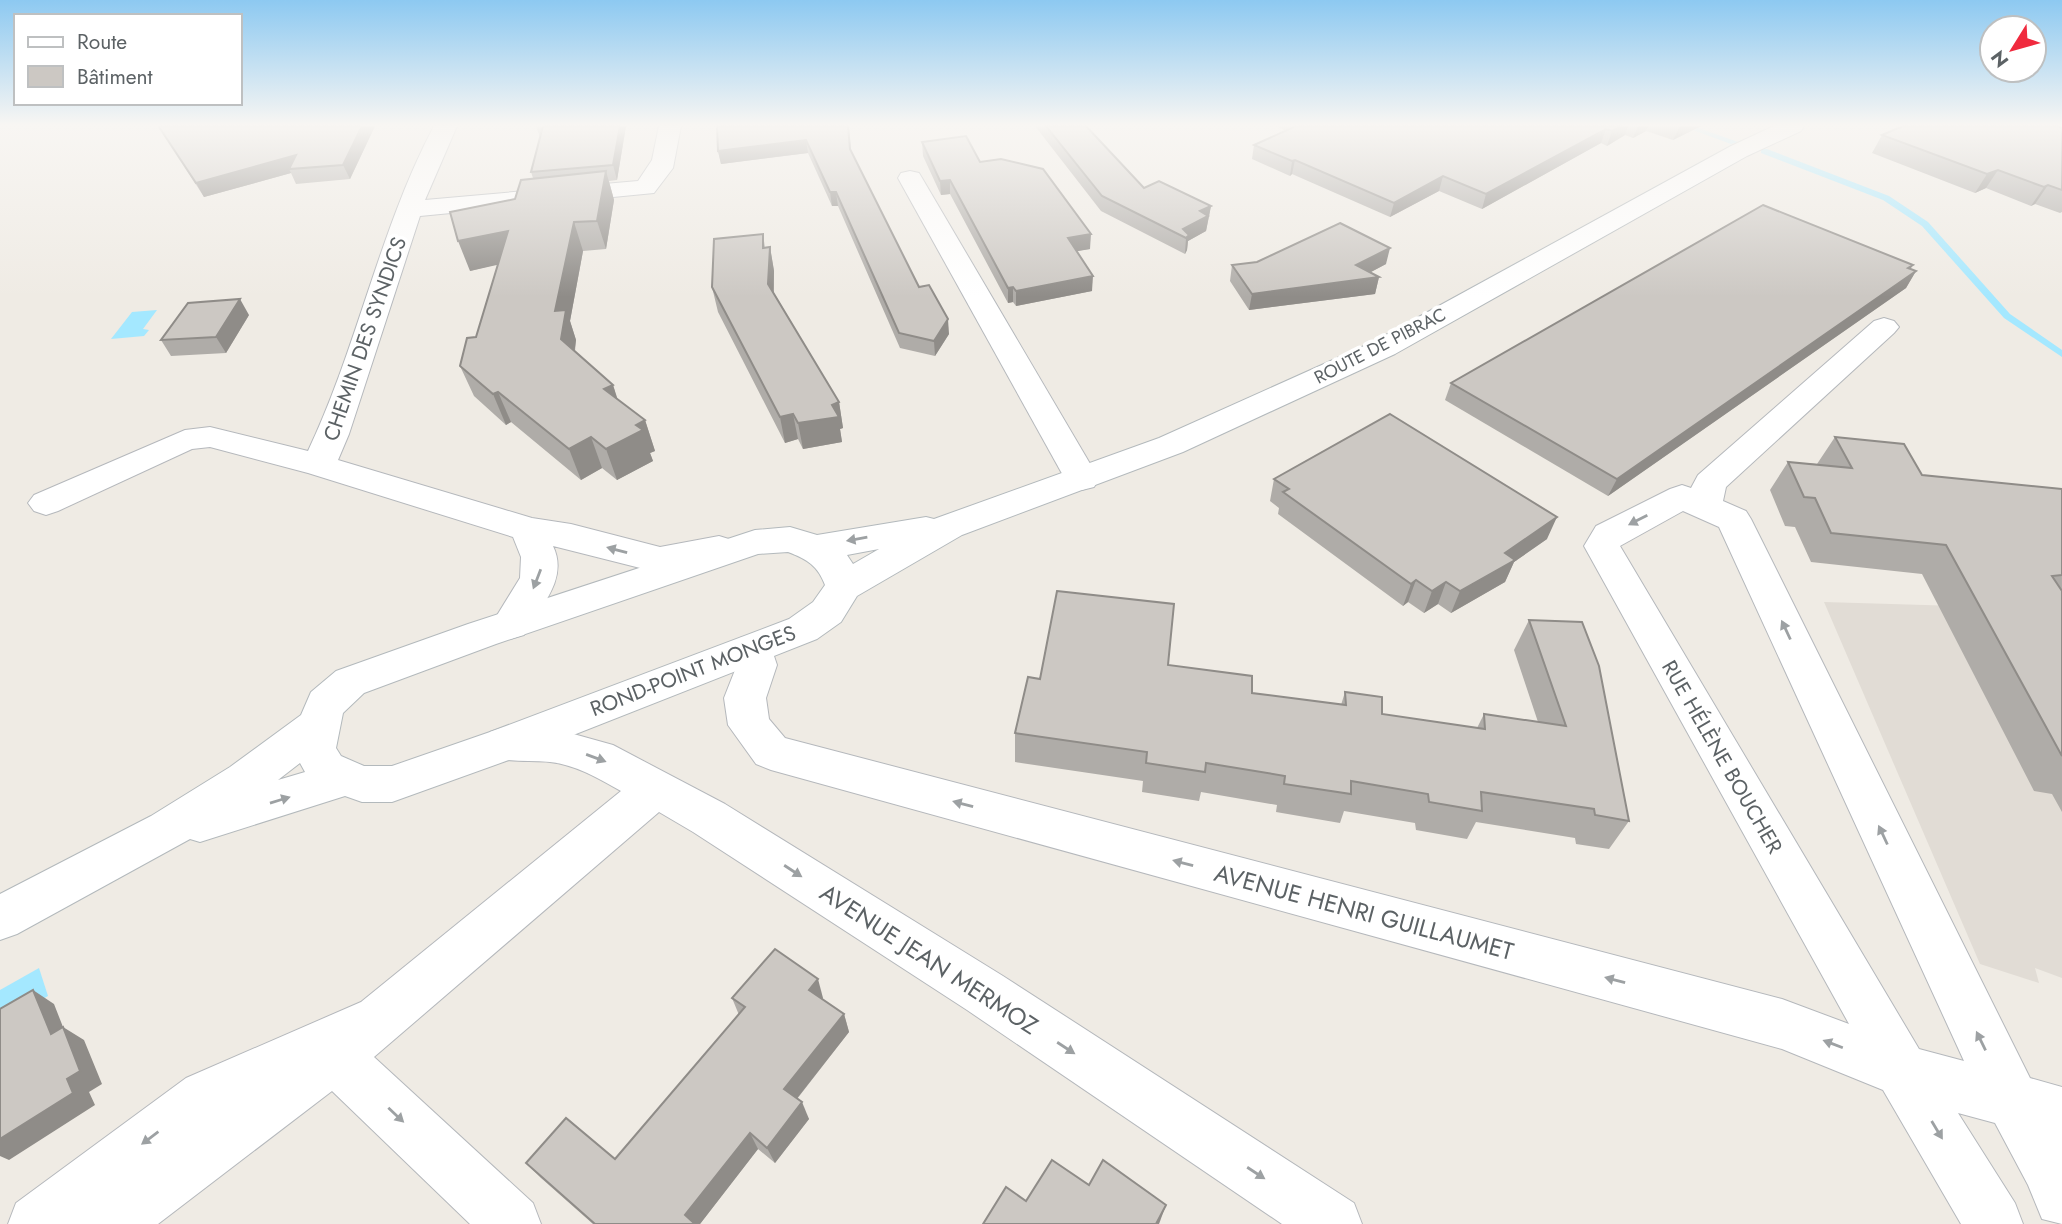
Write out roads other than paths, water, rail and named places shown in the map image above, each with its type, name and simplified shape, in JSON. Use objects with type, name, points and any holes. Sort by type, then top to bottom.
[{"type":"street","name":"CHEMIN DES SYNDICS","points":[[419,183],[333,434],[319,464],[530,530],[571,536],[660,560],[755,542]]},
{"type":"street","points":[[409,209],[645,188],[652,183]]},
{"type":"street","points":[[913,183],[1082,479]]},
{"type":"street","name":"ROUTE DE PIBRAC","points":[[815,548],[949,526],[1082,479],[1183,439],[1384,348],[1683,183]]},
{"type":"street","points":[[1704,506],[1710,483],[1884,327]]},
{"type":"street","points":[[46,503],[185,440],[210,437],[319,464]]},
{"type":"street","name":"RUE HÉLÈNE BOUCHER","points":[[1902,1071],[1602,546],[1609,535],[1682,497],[1733,519],[1990,1059],[2038,1108],[2062,1199]]},
{"type":"street","name":"ROUTE DE PIBRAC","points":[[844,586],[949,526]]},
{"type":"street","points":[[510,625],[541,574],[540,556],[531,544],[530,530]]},
{"type":"street","points":[[0,918],[167,830],[246,780],[318,724],[326,704],[351,682],[755,542],[790,539],[815,548],[836,563],[844,586]]},
{"type":"street","name":"ROND-POINT MONGES","points":[[318,724],[315,748],[326,769],[362,784],[392,784],[505,744],[803,629],[827,612],[844,586]]},
{"type":"street","name":"AVENUE HENRI GUILLAUMET","points":[[754,649],[757,665],[745,698],[749,725],[771,752],[1782,1024],[1902,1071],[2038,1108]]},
{"type":"street","name":"AVENUE JEAN MERMOZ","points":[[505,744],[552,745],[598,757],[721,825],[985,993],[1333,1224]]},
{"type":"street","points":[[167,830],[200,823],[345,778]]},
{"type":"street","points":[[110,1224],[356,1045],[656,788]]},
{"type":"street","points":[[37,1224],[205,1097],[356,1045]]},
{"type":"street","points":[[356,1045],[512,1224]]},
{"type":"street","points":[[1902,1071],[1994,1224]]},
{"type":"water","points":[[157,310],[143,329],[149,330],[144,336],[111,339],[132,312]]},
{"type":"water","points":[[39,968],[48,996],[0,1023],[0,990]]},
{"type":"waterway","points":[[1847,183],[1886,198],[1925,224],[2007,316],[2062,354]]}]
